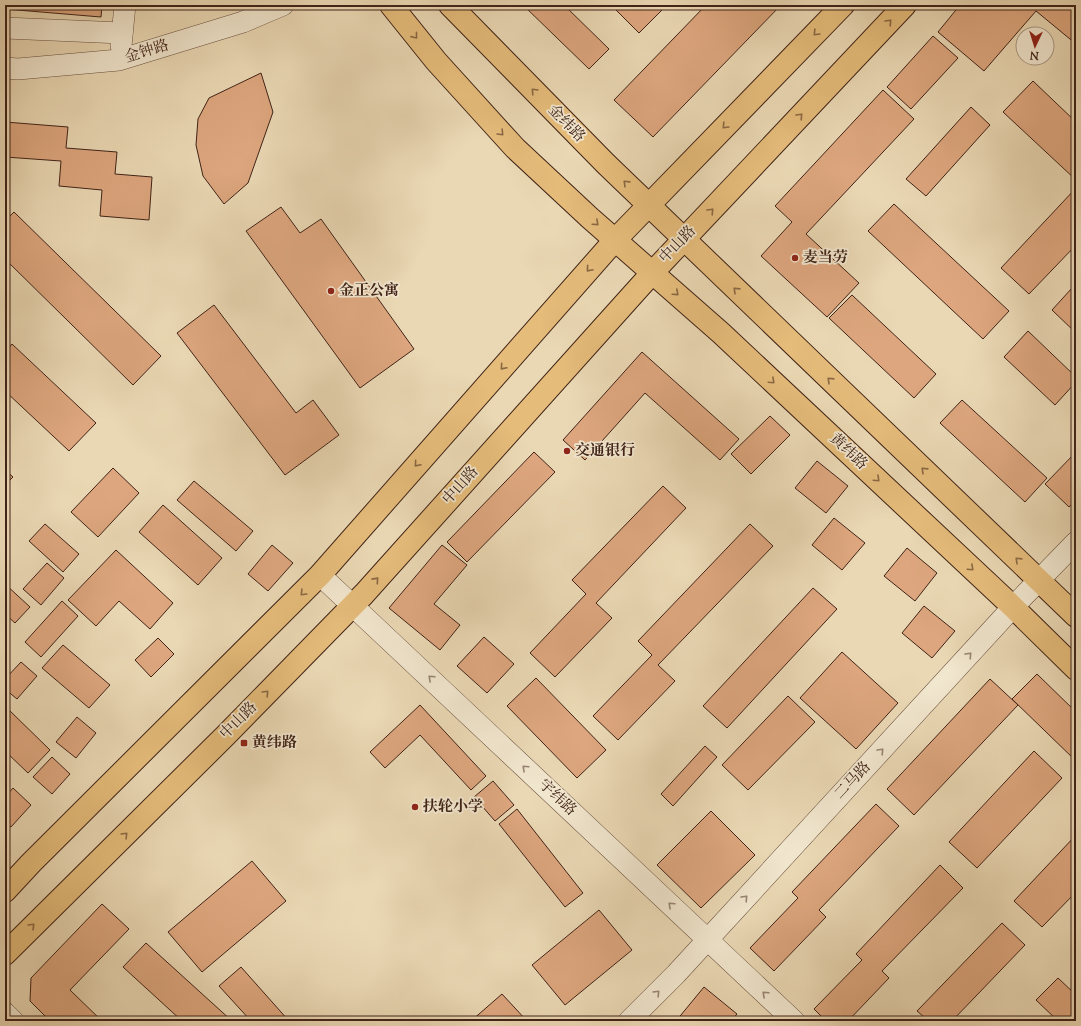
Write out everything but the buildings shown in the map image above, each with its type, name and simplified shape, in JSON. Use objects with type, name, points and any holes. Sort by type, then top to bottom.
[{"type":"main road","points":[[391,5],[436,62],[493,125],[536,168],[615,240]]},
{"type":"main road","name":"金纬路","points":[[450,5],[606,164],[684,240]]},
{"type":"main road","points":[[5,891],[320,575],[615,240],[843,5]]},
{"type":"main road","name":"中山路","points":[[5,954],[225,736],[353,605],[653,272],[905,5]]},
{"type":"main road","name":"黄纬路","points":[[615,240],[721,333],[1013,607],[1076,669]]},
{"type":"main road","points":[[684,240],[1076,616]]},
{"type":"street","points":[[119,60],[125,5]]},
{"type":"street","name":"金钟路","points":[[5,68],[18,69],[119,60],[242,22],[283,5]]},
{"type":"street","points":[[5,28],[122,33]]},
{"type":"street","name":"二马路","points":[[630,1021],[707,940],[1013,607],[1076,542]]},
{"type":"street","name":"宇纬路","points":[[320,575],[794,1021]]},
{"type":"street","points":[[5,1013],[13,1021]]},
{"type":"place","name":"麦当劳","points":[[795,258]]},
{"type":"place","name":"金正公寓","points":[[331,291]]},
{"type":"place","name":"交通银行","points":[[567,451]]},
{"type":"place","name":"黄纬路","points":[[244,743]]},
{"type":"place","name":"扶轮小学","points":[[415,807]]}]
